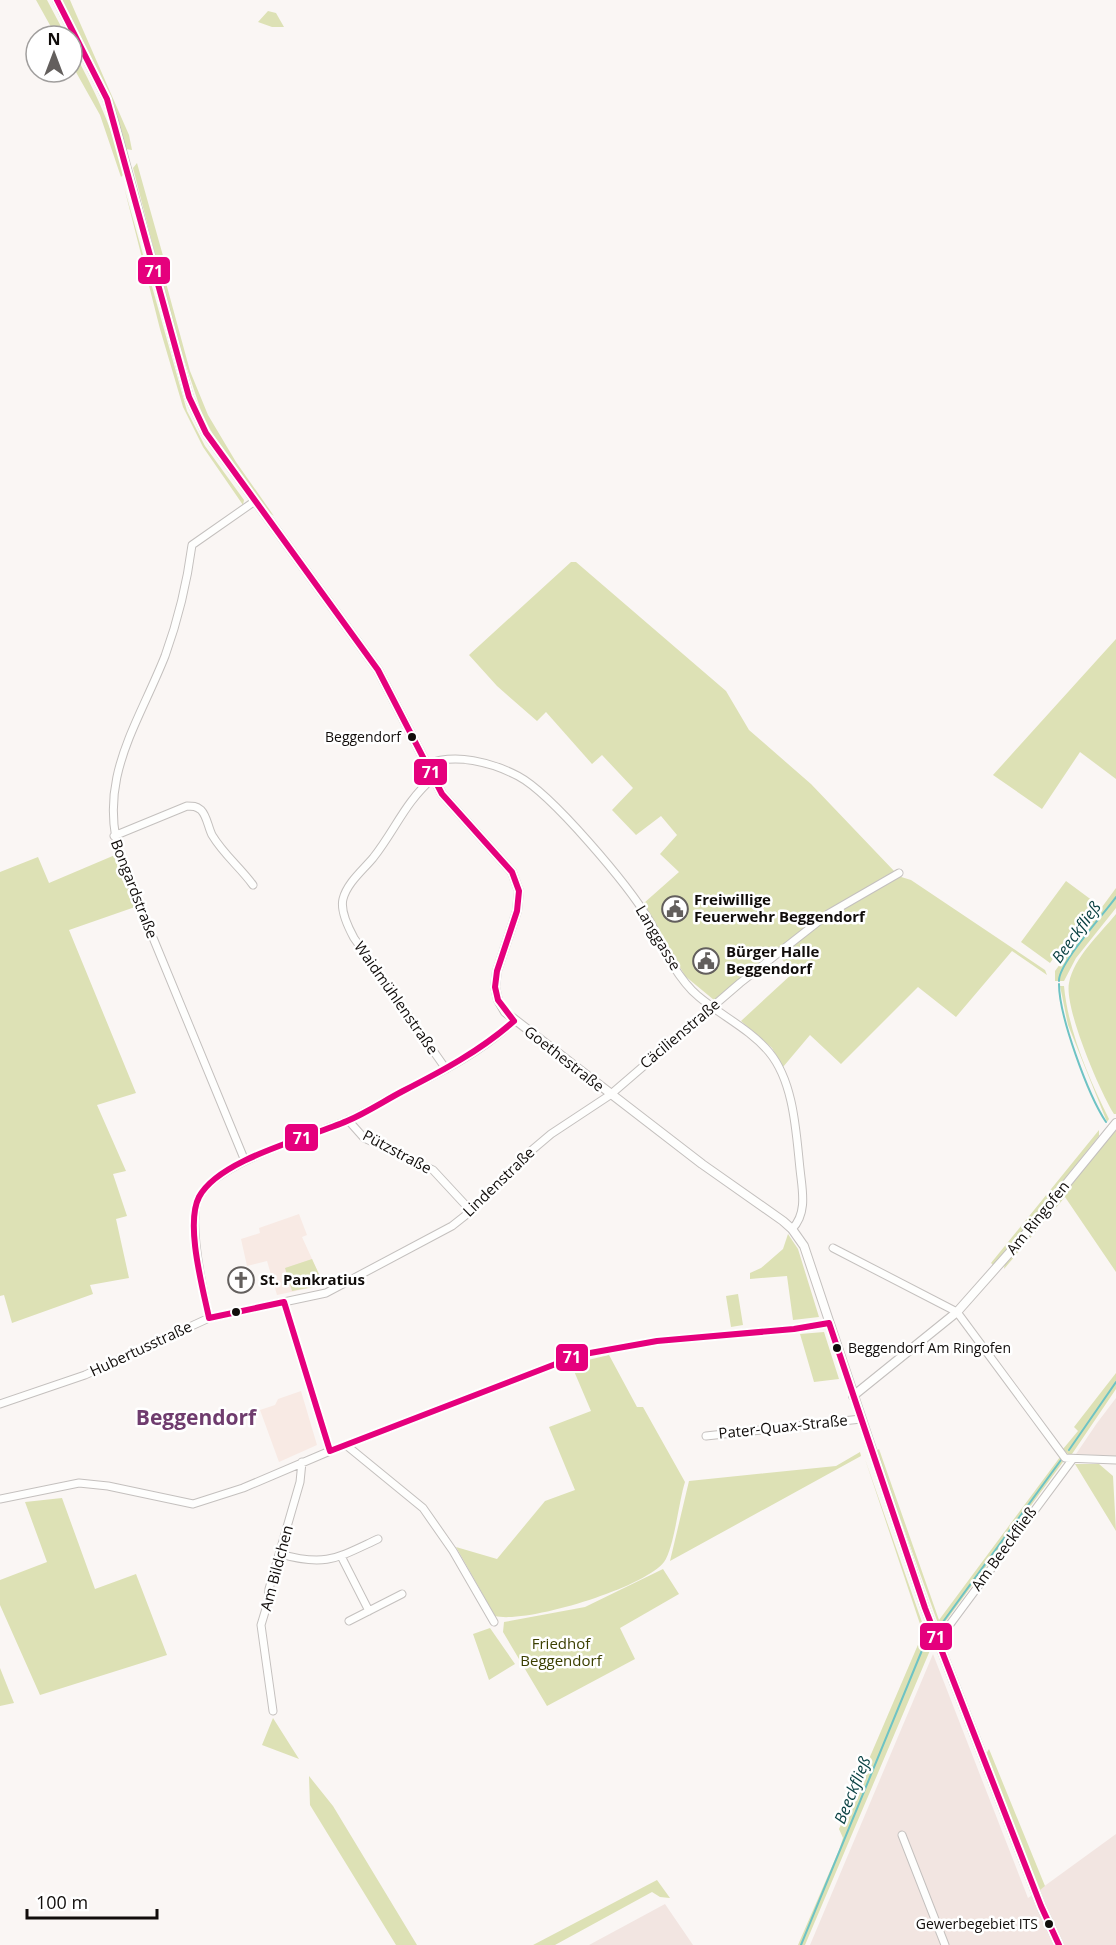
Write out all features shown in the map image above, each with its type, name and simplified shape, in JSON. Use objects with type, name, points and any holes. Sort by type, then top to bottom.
[{"type":"street","name":"Goethestraße","points":[[57,0],[106,99],[114,121],[189,397],[206,433],[378,670],[442,794],[507,863],[517,884],[517,911],[497,971],[495,987],[498,1000],[514,1021],[792,1229],[804,1246],[936,1638],[1036,1895],[1059,1945]]},
{"type":"street","name":"Bongardstraße","points":[[245,1161],[123,865],[114,836],[114,789],[121,757],[164,657],[180,610],[192,545],[255,501]]},
{"type":"street","name":"Langgasse","points":[[427,764],[442,758],[456,758],[486,764],[520,777],[549,802],[626,888],[649,919],[671,963],[695,994],[770,1052],[788,1091],[802,1194],[800,1222],[792,1229]]},
{"type":"street","name":"Waidmühlenstraße","points":[[434,777],[415,793],[374,857],[346,891],[342,901],[348,927],[354,938],[446,1069]]},
{"type":"street","points":[[114,836],[187,806],[196,807],[203,811],[211,833],[226,857],[239,864],[254,885]]},
{"type":"street","name":"Cäcilienstraße","points":[[610,1095],[828,914],[899,873]]},
{"type":"street","points":[[208,1318],[200,1274],[194,1209],[206,1186],[245,1161],[348,1120],[446,1069],[484,1047],[514,1021]]},
{"type":"street","name":"Lindenstraße","points":[[284,1302],[326,1293],[452,1226],[471,1211],[525,1156],[574,1117],[610,1095]]},
{"type":"street","name":"Pützstraße","points":[[348,1120],[364,1138],[433,1170],[471,1211]]},
{"type":"street","name":"Am Ringofen","points":[[853,1396],[957,1312],[1019,1242],[1116,1123]]},
{"type":"street","points":[[833,1248],[957,1312],[1062,1454],[1072,1460],[1116,1460]]},
{"type":"street","points":[[284,1302],[330,1451]]},
{"type":"street","name":"Hubertusstraße","points":[[0,1404],[85,1375],[208,1318],[284,1302]]},
{"type":"street","points":[[0,1499],[79,1483],[108,1486],[193,1504],[243,1488],[302,1462],[579,1355],[657,1341],[794,1329],[829,1323]]},
{"type":"street","name":"Pater-Quax-Straße","points":[[706,1436],[861,1419]]},
{"type":"street","points":[[346,1445],[423,1508],[453,1551],[494,1622]]},
{"type":"street","name":"Am Beeckfließ","points":[[936,1638],[945,1631],[1072,1460]]},
{"type":"street","name":"Am Bildchen","points":[[273,1711],[261,1625],[268,1602],[268,1589],[300,1482],[302,1462]]},
{"type":"street","points":[[280,1554],[315,1562],[341,1556],[378,1539]]},
{"type":"street","points":[[341,1556],[369,1611]]},
{"type":"street","points":[[349,1621],[402,1594]]},
{"type":"street","points":[[902,1835],[945,1945]]},
{"type":"shaded area","points":[[299,1214],[307,1235],[302,1237],[324,1285],[277,1295],[267,1261],[247,1266],[241,1239],[260,1233],[259,1228]]},
{"type":"shaded area","points":[[301,1391],[317,1445],[279,1462],[260,1410],[275,1405],[278,1399]]},
{"type":"shaded area","points":[[1116,1398],[1116,1456],[1076,1454],[1097,1423]]},
{"type":"shaded area","points":[[933,1654],[1028,1898],[1116,1834],[1116,1945],[810,1945]]},
{"type":"shaded area","points":[[665,1904],[693,1945],[589,1945]]},
{"type":"green space","points":[[36,0],[47,0],[60,24],[49,24]]},
{"type":"green space","points":[[61,0],[70,0],[80,24],[71,24]]},
{"type":"green space","points":[[268,11],[276,13],[284,27],[272,27],[258,22]]},
{"type":"green space","points":[[84,32],[129,135],[132,150],[125,149],[84,54]]},
{"type":"green space","points":[[84,72],[115,142],[123,175],[121,177],[100,115],[83,84]]},
{"type":"green space","points":[[137,163],[167,270],[166,283],[190,371],[208,415],[236,462],[274,516],[264,508],[218,443],[203,417],[175,332],[133,168]]},
{"type":"green space","points":[[124,187],[187,411],[205,446],[244,500],[243,505],[203,447],[183,407],[160,329]]},
{"type":"green space","points":[[571,562],[576,562],[726,691],[749,730],[811,784],[895,872],[849,899],[714,1000],[685,976],[644,903],[679,872],[660,854],[677,835],[661,816],[636,835],[612,810],[633,788],[602,755],[592,764],[546,712],[537,721],[497,686],[469,655]]},
{"type":"green space","points":[[1116,639],[1116,779],[1080,752],[1042,809],[993,775]]},
{"type":"green space","points":[[115,855],[135,907],[69,930],[136,1093],[97,1105],[126,1171],[113,1174],[127,1216],[116,1219],[129,1278],[90,1285],[93,1294],[12,1323],[4,1295],[0,1296],[0,872],[38,857],[49,883]]},
{"type":"green space","points":[[898,876],[911,880],[1045,970],[1047,975],[1012,951],[956,1017],[918,987],[841,1064],[810,1035],[783,1067],[772,1048],[741,1021],[793,973],[780,957],[829,917]]},
{"type":"green space","points":[[1066,881],[1093,901],[1050,963],[1021,942]]},
{"type":"green space","points":[[1116,888],[1116,908],[1076,958],[1064,981],[1055,981],[1055,971]]},
{"type":"green space","points":[[1116,914],[1116,1114],[1114,1114],[1100,1088],[1077,1030],[1069,995],[1069,983],[1082,955]]},
{"type":"green space","points":[[1060,986],[1064,986],[1075,1037],[1094,1088],[1109,1119],[1107,1122],[1068,1025]]},
{"type":"green space","points":[[1099,1130],[1099,1136],[994,1266],[991,1263]]},
{"type":"green space","points":[[1116,1130],[1116,1272],[1065,1197],[1004,1269],[1005,1262]]},
{"type":"green space","points":[[788,1234],[798,1249],[819,1317],[793,1320],[787,1276],[750,1279],[750,1273],[761,1268],[783,1249]]},
{"type":"green space","points":[[312,1259],[324,1285],[292,1291],[285,1268]]},
{"type":"green space","points":[[738,1294],[743,1325],[731,1327],[726,1296]]},
{"type":"green space","points":[[824,1332],[839,1379],[814,1382],[800,1334]]},
{"type":"green space","points":[[609,1355],[637,1407],[643,1407],[685,1482],[668,1556],[652,1572],[610,1593],[532,1615],[495,1616],[456,1547],[497,1559],[545,1501],[575,1490],[549,1427],[591,1411],[571,1364]]},
{"type":"green space","points":[[1116,1373],[1116,1389],[1072,1454],[1068,1454],[1063,1449],[1078,1431],[1074,1427]]},
{"type":"green space","points":[[879,1449],[939,1620],[1060,1457],[1063,1462],[940,1629],[876,1451]]},
{"type":"green space","points":[[860,1452],[861,1456],[670,1561],[689,1481],[836,1466]]},
{"type":"green space","points":[[865,1459],[931,1648],[805,1945],[798,1945],[839,1850],[843,1838],[839,1829],[923,1633]]},
{"type":"green space","points":[[1075,1464],[1099,1464],[1113,1476],[1116,1531]]},
{"type":"green space","points":[[62,1498],[95,1589],[136,1574],[167,1655],[40,1695],[0,1605],[0,1580],[47,1562],[25,1502]]},
{"type":"green space","name":"Friedhof Beggendorf","points":[[663,1569],[679,1594],[620,1628],[635,1659],[547,1706],[503,1632],[504,1622],[585,1607]]},
{"type":"green space","points":[[490,1628],[515,1664],[489,1680],[473,1634]]},
{"type":"green space","points":[[0,1668],[14,1703],[0,1706]]},
{"type":"green space","points":[[273,1718],[299,1759],[262,1745]]},
{"type":"green space","points":[[989,1749],[1045,1886],[1040,1890],[986,1754]]},
{"type":"green space","points":[[309,1776],[333,1806],[417,1945],[396,1945],[310,1805]]},
{"type":"green space","points":[[657,1880],[670,1898],[660,1897],[652,1892],[555,1945],[533,1945]]},
{"type":"waterway","name":"Beeckfließ","points":[[1059,981],[1073,951],[1116,897]]},
{"type":"waterway","name":"Beeckfließ","points":[[1059,984],[1069,1035],[1091,1094],[1106,1122]]},
{"type":"waterway","name":"Beeckfließ","points":[[1069,1450],[1116,1382]]},
{"type":"waterway","name":"Beeckfließ","points":[[940,1626],[1061,1460]]},
{"type":"waterway","name":"Beeckfließ","points":[[801,1945],[925,1643]]},
{"type":"transit line","name":"71","points":[[57,0],[107,99],[189,397],[206,433],[378,670],[442,794],[512,872],[519,891],[517,911],[497,971],[495,987],[498,1000],[514,1021]]},
{"type":"transit line","name":"71","points":[[209,1318],[196,1257],[194,1223],[199,1197],[210,1184],[225,1171],[244,1161],[368,1111],[460,1060],[488,1042],[514,1021]]},
{"type":"transit line","name":"71","points":[[284,1302],[330,1451]]},
{"type":"transit line","name":"71","points":[[209,1318],[284,1302]]},
{"type":"transit line","name":"71","points":[[829,1323],[925,1608],[1041,1906],[1059,1945]]},
{"type":"transit line","name":"71","points":[[330,1451],[579,1355],[657,1341],[794,1329],[829,1323]]},
{"type":"place","name":"Beggendorf","points":[[412,737]]},
{"type":"place","name":"Freiwillige Feuerwehr Beggendorf","points":[[675,909]]},
{"type":"place","name":"Bürger Halle Beggendorf","points":[[706,961]]},
{"type":"place","name":"St. Pankratius","points":[[241,1280]]},
{"type":"place","name":"Beggendorf Am Ringofen","points":[[837,1348]]},
{"type":"place","name":"Gewerbegebiet ITS","points":[[1049,1924]]},
{"type":"district","name":"Beggendorf","points":[[196,1418]]}]
